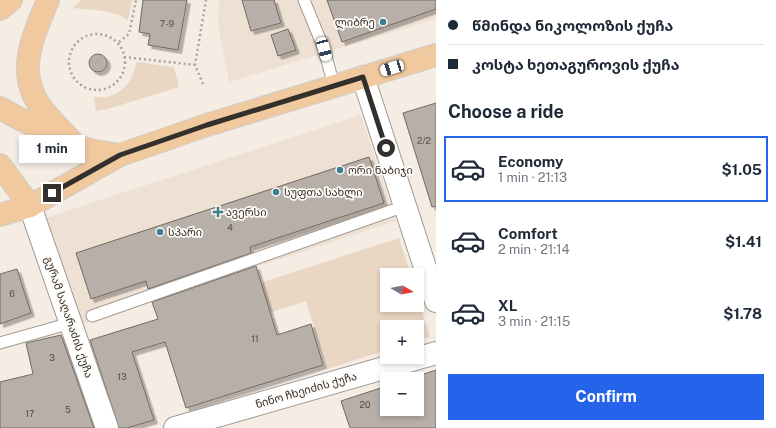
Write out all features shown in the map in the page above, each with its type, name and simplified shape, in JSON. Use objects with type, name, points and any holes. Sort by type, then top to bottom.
[{"type":"main road","points":[[0,9],[11,0]]},
{"type":"main road","points":[[48,0],[29,52],[28,81],[34,96],[43,109],[76,146]]},
{"type":"main road","points":[[0,215],[30,206],[120,155],[207,125],[436,55]]},
{"type":"main road","points":[[0,108],[76,146],[120,155]]},
{"type":"main road","points":[[0,165],[30,206]]},
{"type":"street","points":[[363,77],[436,301]]},
{"type":"street","name":"გურამ საღარაძის ქუჩა","points":[[30,206],[107,428]]},
{"type":"street","name":"ნინო ჩხეიძის ქუჩა","points":[[175,428],[436,353]]},
{"type":"lane","points":[[304,0],[324,49],[334,86]]},
{"type":"lane","points":[[92,316],[405,206]]},
{"type":"lane","points":[[0,343],[70,323]]},
{"type":"path","points":[[119,42],[129,34],[136,0]]},
{"type":"path","points":[[203,84],[195,65],[206,0]]},
{"type":"path","points":[[100,33],[119,42],[125,65],[117,82],[109,88],[99,90],[89,89],[81,85],[74,78],[69,69],[68,60],[71,50],[76,42],[91,34],[100,33]]},
{"type":"path","points":[[124,57],[195,65]]},
{"type":"shaded area","points":[[81,0],[132,0],[128,20],[122,16],[108,12],[73,8]]},
{"type":"shaded area","points":[[219,0],[436,0],[436,19],[229,82],[218,23]]},
{"type":"shaded area","points":[[136,62],[174,67],[179,87],[108,109],[96,111],[94,97],[107,97],[119,92],[131,79]]},
{"type":"shaded area","points":[[361,115],[396,221],[77,326],[39,220]]},
{"type":"shaded area","points":[[399,238],[409,268],[380,268],[380,312],[422,312],[430,337],[424,338],[424,320],[380,320],[380,352],[327,369],[306,301],[269,313],[260,283]]},
{"type":"building","points":[[143,0],[187,0],[178,50],[148,45],[150,34],[139,32]]},
{"type":"building","points":[[242,0],[274,0],[281,23],[251,31]]},
{"type":"building","points":[[327,0],[436,0],[436,9],[342,42]]},
{"type":"building","points":[[288,29],[296,50],[278,56],[271,35]]},
{"type":"building","points":[[98,54],[104,57],[107,63],[104,69],[98,72],[92,69],[89,63],[92,57]]},
{"type":"building","points":[[436,103],[436,206],[432,207],[403,113]]},
{"type":"building","points":[[369,157],[384,203],[250,247],[251,253],[148,289],[146,281],[91,299],[76,253]]},
{"type":"building","points":[[256,266],[277,335],[311,324],[323,365],[186,408],[165,342],[132,352],[154,420],[127,428],[119,428],[90,340],[158,319],[152,302]]},
{"type":"building","points":[[17,269],[31,313],[0,324],[0,274]]},
{"type":"building","points":[[61,335],[94,428],[0,428],[0,382],[33,374],[26,343]]},
{"type":"building","points":[[436,370],[436,428],[350,428],[341,401],[380,388],[380,416],[424,416],[424,374]]},
{"type":"place","name":"ლიბრე","points":[[383,22]]},
{"type":"place","name":"ორი ნაბიჯი","points":[[340,170]]},
{"type":"place","name":"სუფთა სახლი","points":[[276,192]]},
{"type":"place","name":"ავერსი","points":[[218,212]]},
{"type":"place","name":"სპარი","points":[[160,232]]},
{"type":"route","points":[[52,193],[120,155],[207,125],[363,77],[386,148]]}]
